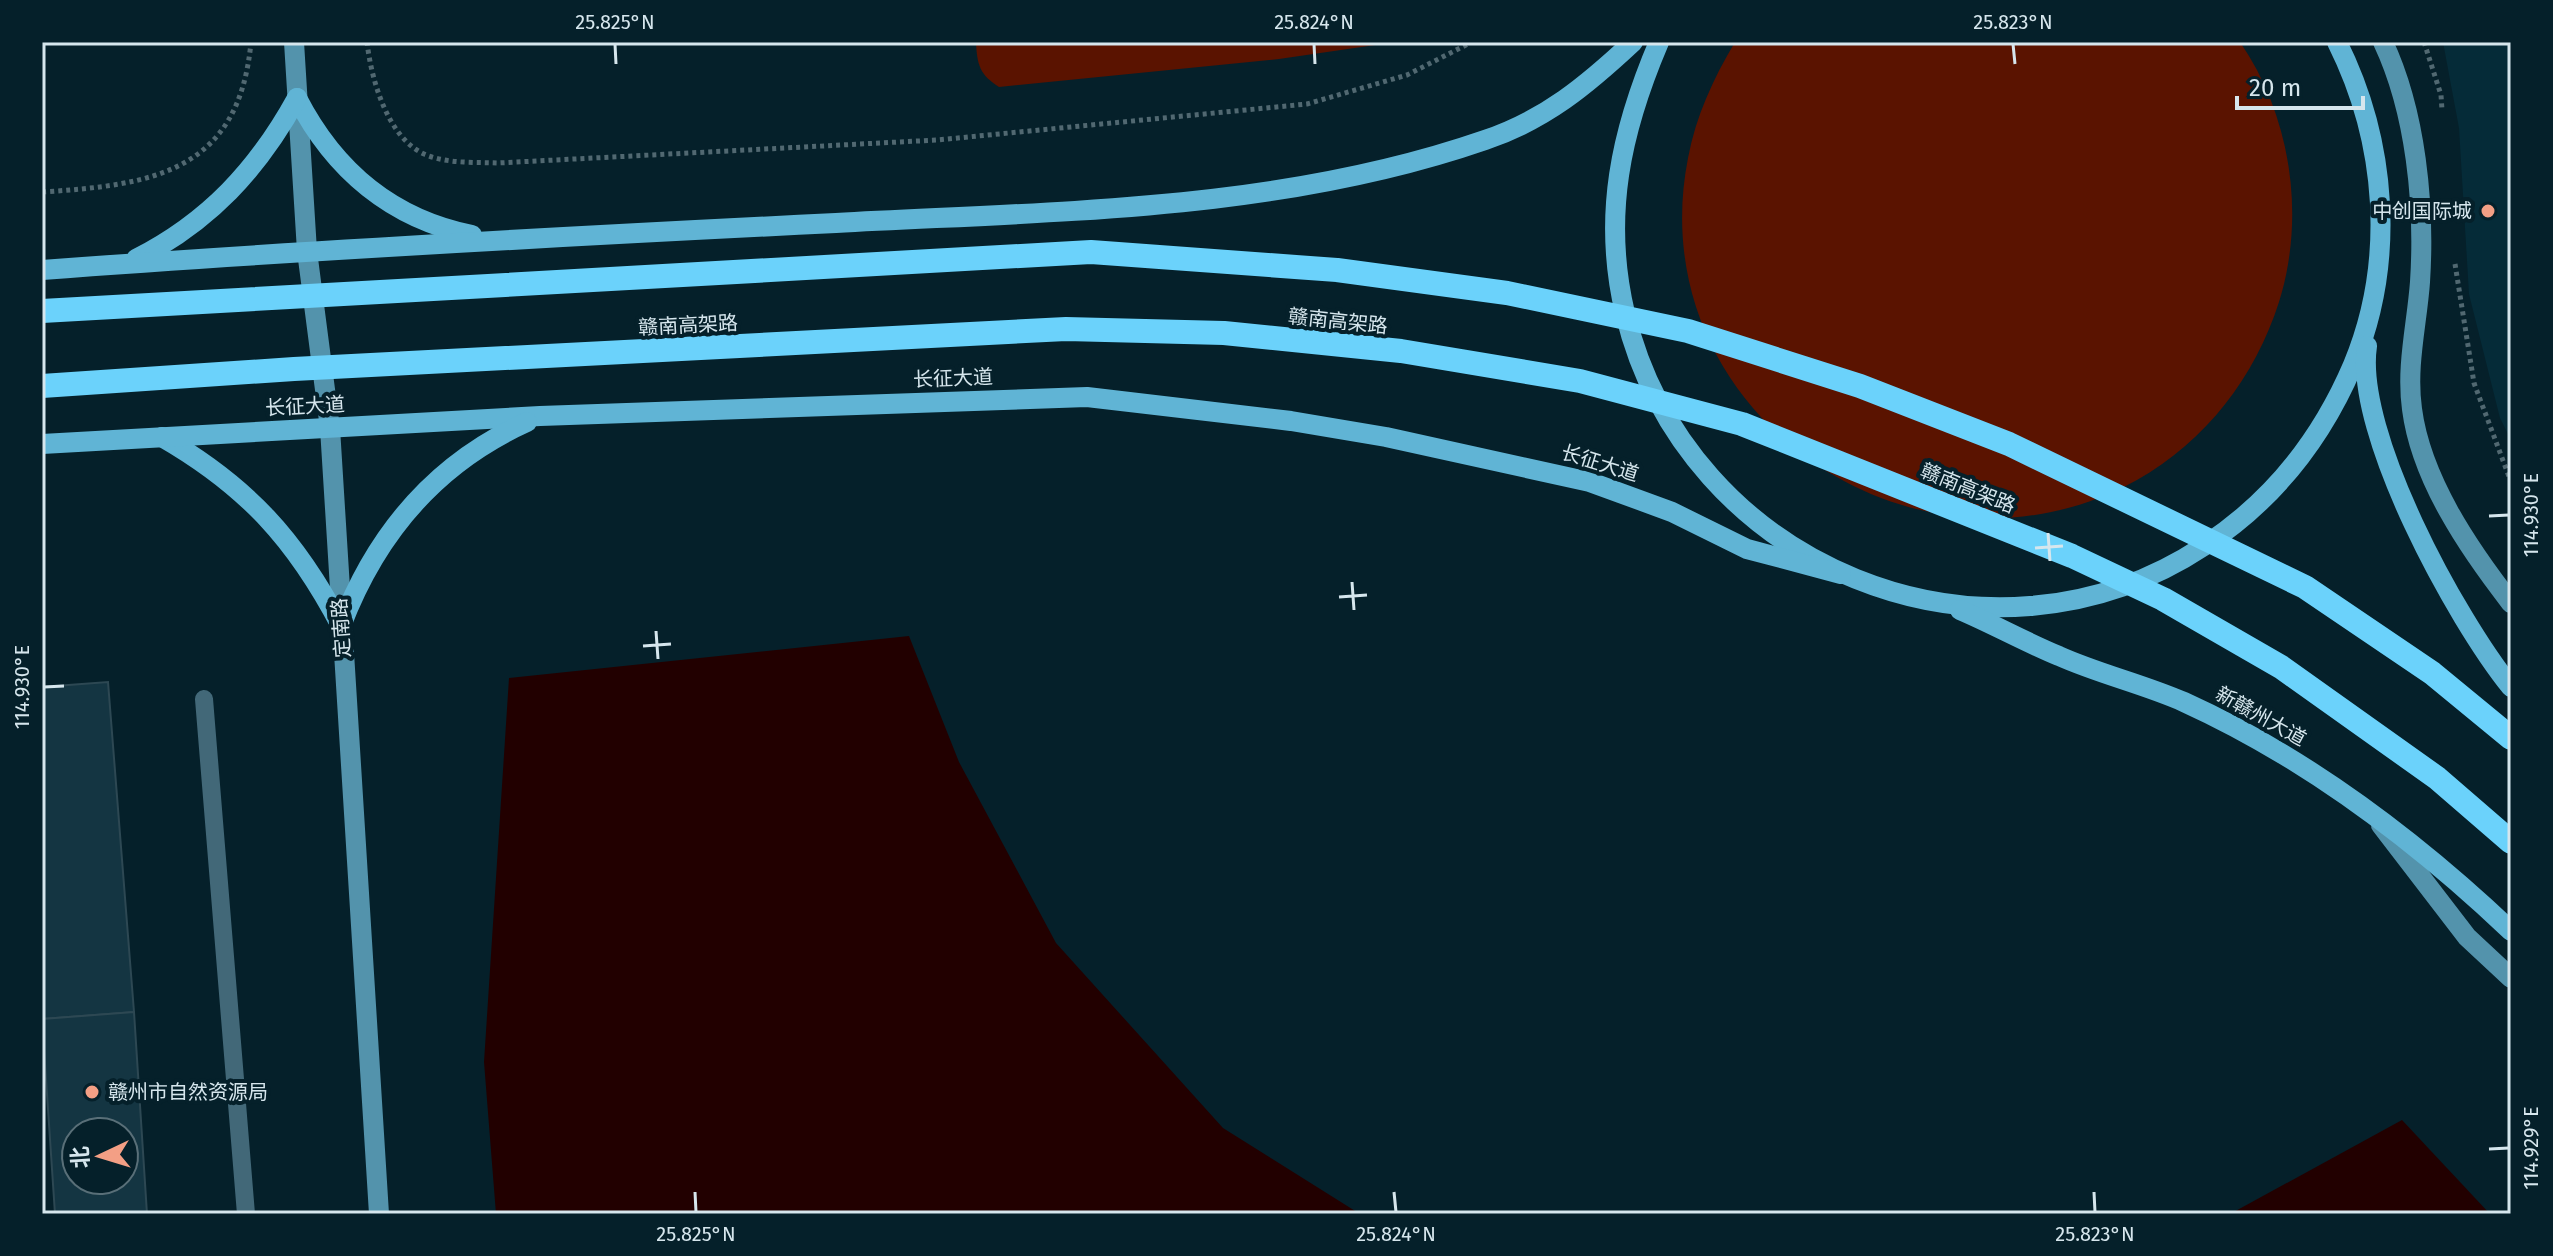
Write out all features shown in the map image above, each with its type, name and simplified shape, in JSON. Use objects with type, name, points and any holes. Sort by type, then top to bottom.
[{"type":"highway","points":[[42,311],[1091,252],[1337,270],[1507,293],[1688,331],[1860,386],[2009,444],[2305,587],[2432,673],[2511,738]]},
{"type":"highway","name":"赣南高架路","points":[[42,386],[294,369],[1066,329],[1224,333],[1401,351],[1580,381],[1742,424],[2072,556],[2163,599],[2281,667],[2437,778],[2511,842]]},
{"type":"main road","points":[[42,270],[307,251],[1043,212],[1288,190],[1347,179],[1484,140],[1545,115],[1584,89],[1633,42]]},
{"type":"main road","points":[[1659,42],[1633,104],[1618,172],[1615,242],[1625,312],[1647,378],[1682,440],[1726,495],[1779,540],[1841,574],[1894,594],[1951,605],[2026,607],[2101,594],[2173,566],[2237,525],[2292,471],[2335,408],[2364,338],[2380,263]]},
{"type":"main road","points":[[2337,42],[2367,114],[2380,188],[2380,263],[2364,368],[2381,434],[2402,498],[2430,560],[2463,618],[2511,687]]},
{"type":"main road","points":[[297,98],[327,149],[346,171],[395,208],[454,232],[517,239]]},
{"type":"main road","points":[[129,263],[190,228],[217,206],[249,174],[275,138],[297,98]]},
{"type":"main road","name":"长征大道","points":[[42,444],[540,416],[1087,397],[1291,421],[1386,437],[1590,482],[1672,512],[1747,549],[1841,574]]},
{"type":"main road","points":[[341,626],[356,587],[376,550],[429,486],[500,434],[540,416]]},
{"type":"main road","points":[[162,437],[199,458],[263,511],[294,546],[341,626]]},
{"type":"main road","name":"新赣州大道","points":[[1951,605],[2059,657],[2184,702],[2313,773],[2374,816],[2511,931]]},
{"type":"street","name":"定南路","points":[[294,42],[307,251],[330,428],[379,1214]]},
{"type":"street","points":[[2383,42],[2406,117],[2417,182],[2420,281],[2410,368],[2412,411],[2432,476],[2467,542],[2511,603]]},
{"type":"street","points":[[2374,816],[2467,937],[2511,978]]},
{"type":"lane","points":[[204,699],[246,1214]]},
{"type":"path","points":[[42,192],[150,180],[187,163],[217,139],[242,94],[251,42]]},
{"type":"path","points":[[367,42],[370,72],[388,118],[421,153],[450,161],[498,163],[937,140],[1307,104],[1407,75],[1472,42]]},
{"type":"path","points":[[2424,42],[2441,95],[2443,126]]},
{"type":"path","points":[[2452,250],[2474,383],[2511,482]]},
{"type":"shaded area","points":[[976,42],[1396,42],[1279,59],[999,87],[981,69]]},
{"type":"shaded area","points":[[1735,42],[2240,42],[2257,71],[2282,134],[2292,201],[2287,269],[2279,302],[2269,330],[2242,381],[2206,426],[2162,464],[2137,480],[2052,512],[1966,517],[1884,499],[1810,460],[1750,404],[1706,333],[1684,250],[1691,142],[1706,98]]},
{"type":"shaded area","name":"中创国际城","points":[[2443,42],[2511,42],[2511,440],[2500,418],[2469,294],[2459,128]]},
{"type":"shaded area","points":[[909,636],[959,762],[1056,943],[1223,1128],[1360,1214],[496,1214],[484,1062],[509,678]]},
{"type":"shaded area","points":[[2402,1120],[2490,1214],[2230,1214]]},
{"type":"building","points":[[108,682],[134,1012],[42,1019],[42,687]]},
{"type":"building","name":"赣州市自然资源局","points":[[134,1012],[147,1214],[55,1214],[42,1019]]},
{"type":"place","name":"中创国际城","points":[[2488,211]]},
{"type":"place","name":"赣州市自然资源局","points":[[92,1092]]}]
